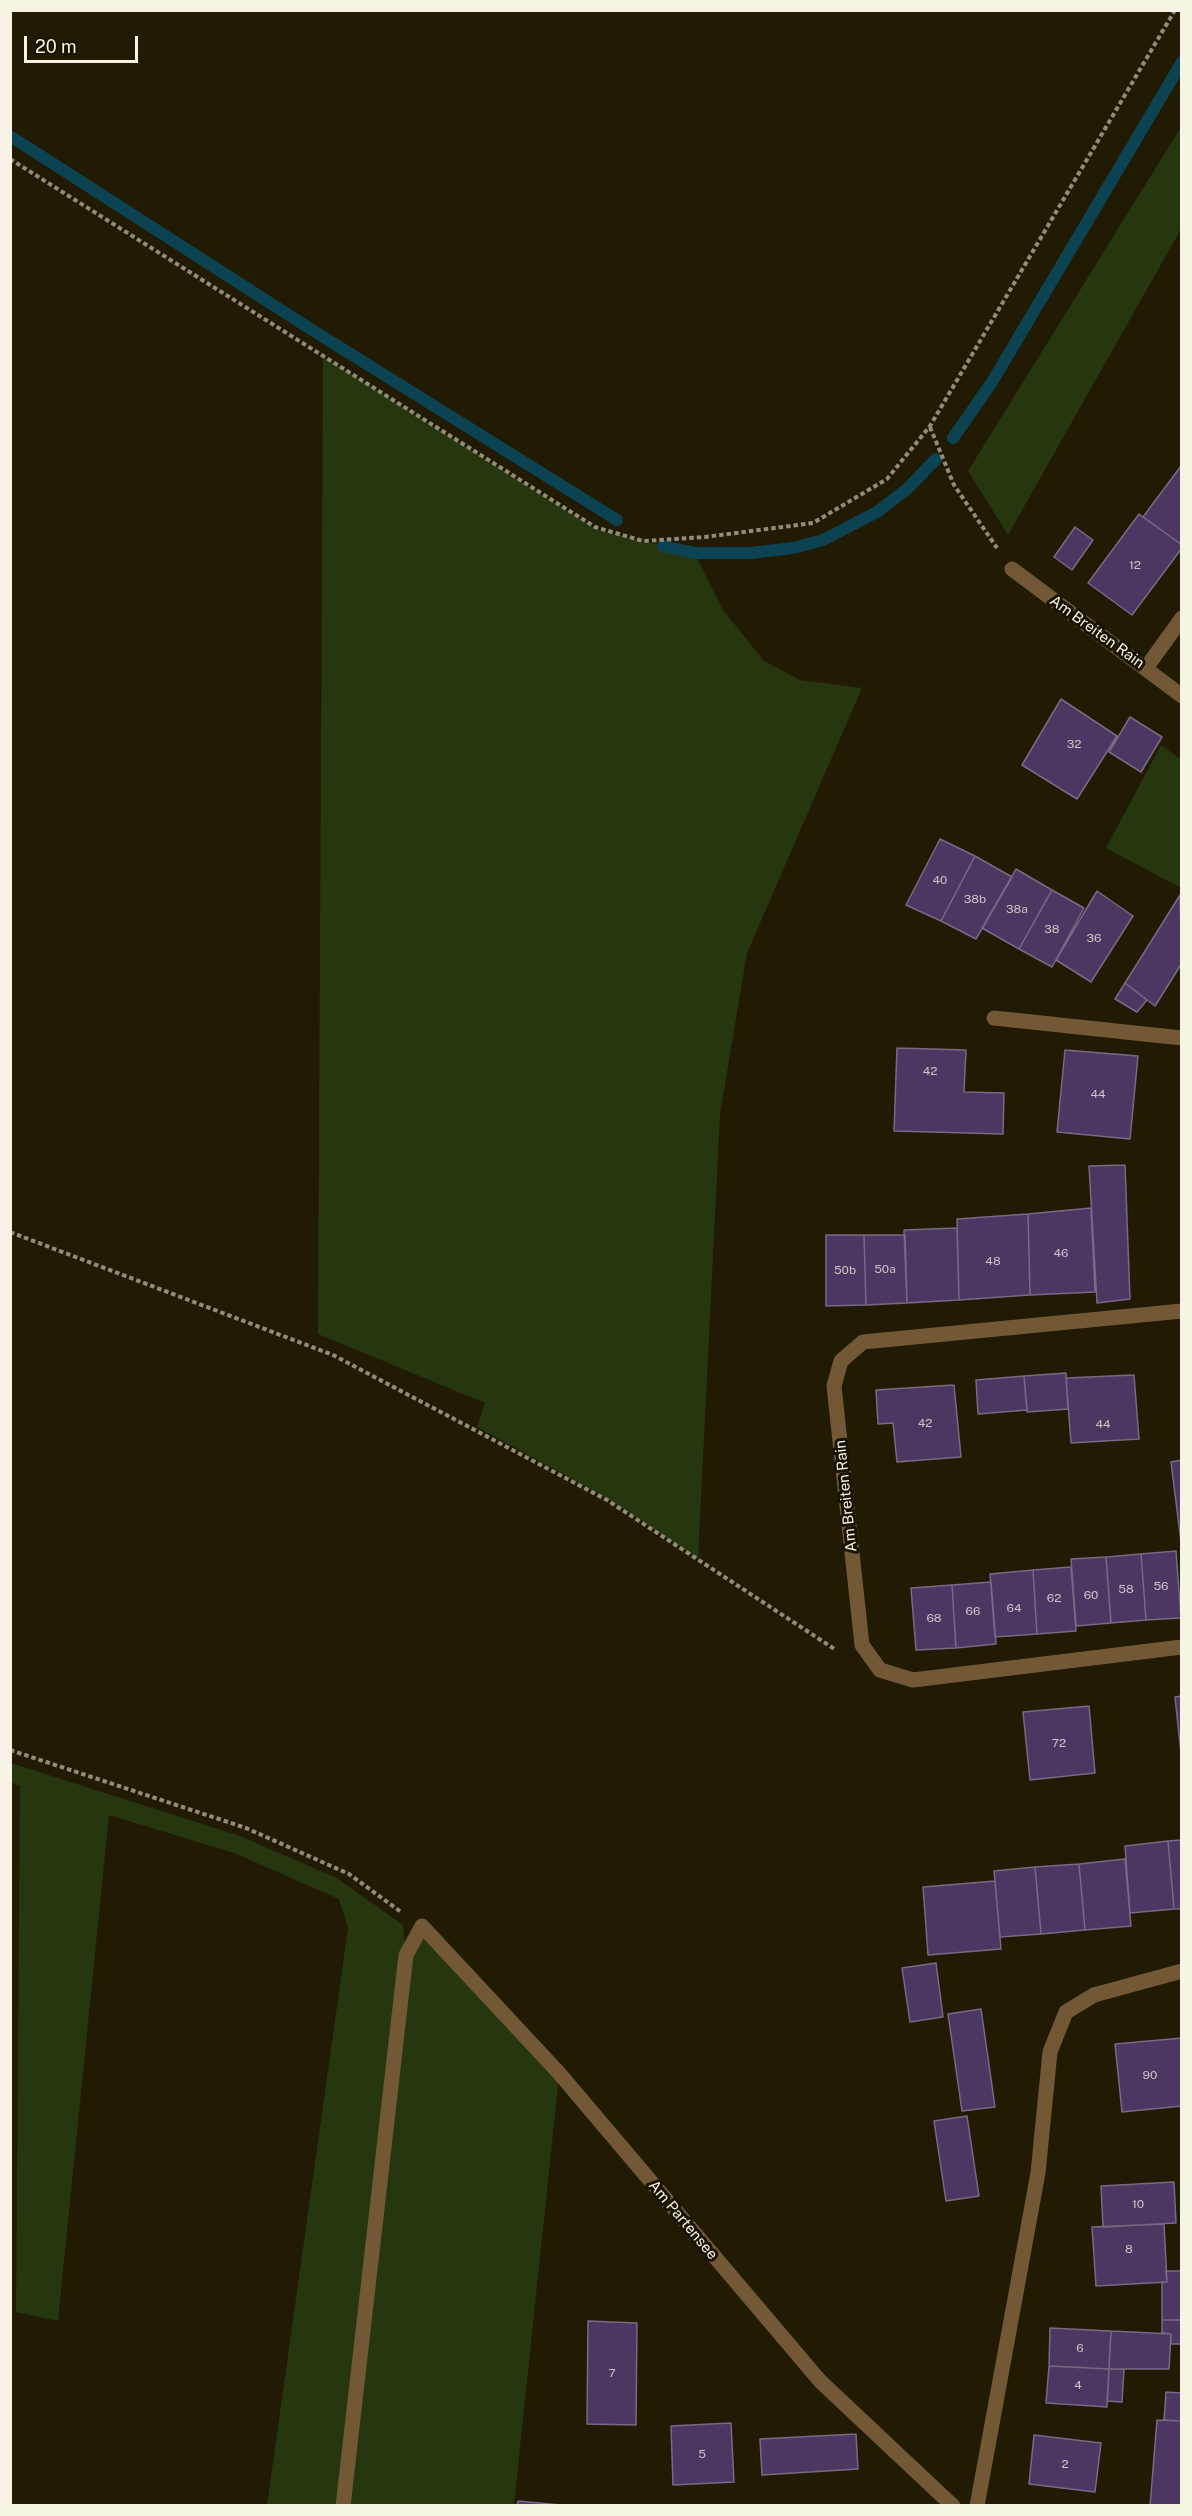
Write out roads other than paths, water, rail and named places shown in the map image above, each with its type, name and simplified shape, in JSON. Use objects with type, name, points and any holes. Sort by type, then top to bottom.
[{"type":"street","name":"Am Breiten Rain","points":[[1012,569],[1182,696]]},
{"type":"street","points":[[1146,668],[1182,618]]},
{"type":"street","points":[[994,1018],[1182,1038]]},
{"type":"street","name":"Am Breiten Rain","points":[[1182,1311],[863,1342],[841,1361],[834,1386],[862,1645],[880,1670],[913,1680],[1182,1647]]},
{"type":"street","name":"Am Partensee","points":[[343,2505],[406,1955],[422,1926],[559,2073],[820,2381],[953,2505]]},
{"type":"street","points":[[976,2505],[1038,2173],[1050,2052],[1066,2012],[1094,1995],[1182,1971]]},
{"type":"waterway","points":[[953,438],[992,382],[1182,62]]},
{"type":"waterway","points":[[10,136],[309,328],[617,520]]},
{"type":"waterway","points":[[663,546],[695,553],[751,553],[793,548],[823,540],[877,512],[907,489],[936,459]]}]
